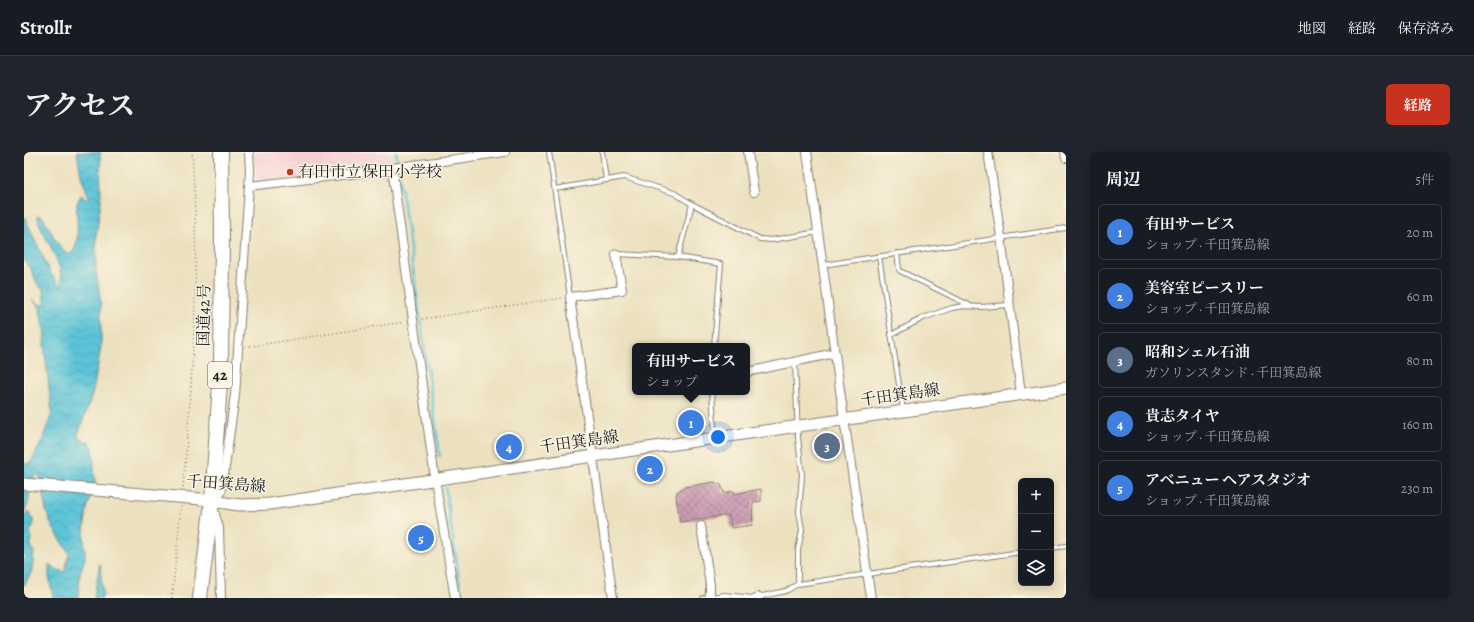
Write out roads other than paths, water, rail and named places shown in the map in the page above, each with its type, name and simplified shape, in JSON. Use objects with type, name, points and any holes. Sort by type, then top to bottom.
[{"type":"highway","name":"国道42号","points":[[200,598],[221,368],[221,152]]},
{"type":"main road","name":"千田箕島線","points":[[24,484],[239,505],[270,504],[1066,388]]},
{"type":"street","points":[[221,598],[219,528],[210,501],[222,488],[235,396],[250,171],[249,152]]},
{"type":"street","points":[[249,186],[505,152]]},
{"type":"street","points":[[748,152],[754,192]]},
{"type":"street","points":[[807,152],[844,420],[871,598]]},
{"type":"street","points":[[988,152],[1001,237],[1021,394]]},
{"type":"street","points":[[1065,152],[1066,158]]},
{"type":"street","points":[[392,168],[435,479],[454,598]]},
{"type":"street","points":[[613,598],[570,297],[622,290],[616,254]]},
{"type":"street","points":[[750,371],[835,353]]},
{"type":"street","points":[[702,526],[710,585],[706,597]]},
{"type":"lane","points":[[549,152],[570,297]]},
{"type":"lane","points":[[602,152],[606,180]]},
{"type":"lane","points":[[555,189],[618,178],[628,178],[674,193],[692,204],[760,239],[772,240],[818,232]]},
{"type":"lane","points":[[678,257],[692,204]]},
{"type":"lane","points":[[823,265],[1066,228]]},
{"type":"lane","points":[[897,253],[900,271],[971,306]]},
{"type":"lane","points":[[616,254],[678,257],[721,264],[714,343]]},
{"type":"lane","points":[[879,256],[903,411]]},
{"type":"lane","points":[[891,335],[923,318],[959,306],[981,307],[1009,305]]},
{"type":"lane","points":[[795,361],[802,475],[799,512],[802,530],[798,550],[798,584]]},
{"type":"lane","points":[[712,395],[715,438]]},
{"type":"lane","points":[[1054,548],[1066,546]]},
{"type":"lane","points":[[706,597],[725,595],[753,598],[786,591],[798,584],[1018,552]]},
{"type":"water","points":[[77,152],[100,152],[101,201],[96,236],[96,271],[101,304],[101,346],[93,392],[77,437],[89,442],[93,448],[95,482],[87,509],[84,532],[85,558],[80,573],[78,598],[53,598],[49,576],[49,564],[55,569],[65,572],[69,553],[52,526],[46,510],[39,473],[34,477],[30,486],[27,506],[24,512],[24,464],[30,463],[41,443],[52,413],[44,344],[45,332],[40,308],[31,299],[40,305],[47,304],[44,299],[43,290],[37,283],[33,273],[24,260],[24,216],[50,272],[61,288],[60,268],[40,227],[38,215],[43,217],[62,249],[71,254],[76,244],[77,237],[77,202],[81,195],[87,200],[90,200],[81,176]]},
{"type":"water","points":[[29,511],[34,523],[30,532],[32,537],[30,543],[34,553],[32,571],[24,586],[24,512],[25,517]]},
{"type":"water","points":[[100,563],[103,594],[101,598],[94,598]]},
{"type":"waterway","points":[[396,152],[440,456]]},
{"type":"waterway","points":[[445,488],[462,598]]},
{"type":"place","name":"有田市立保田小学校","points":[[290,172]]},
{"type":"place","name":"有田サービス","points":[[691,423]]},
{"type":"place","name":"昭和シェル石油","points":[[827,446]]},
{"type":"place","name":"貴志タイヤ","points":[[509,447]]},
{"type":"place","name":"美容室ピースリー","points":[[650,469]]},
{"type":"place","name":"アベニュー ヘアスタジオ","points":[[421,538]]}]
